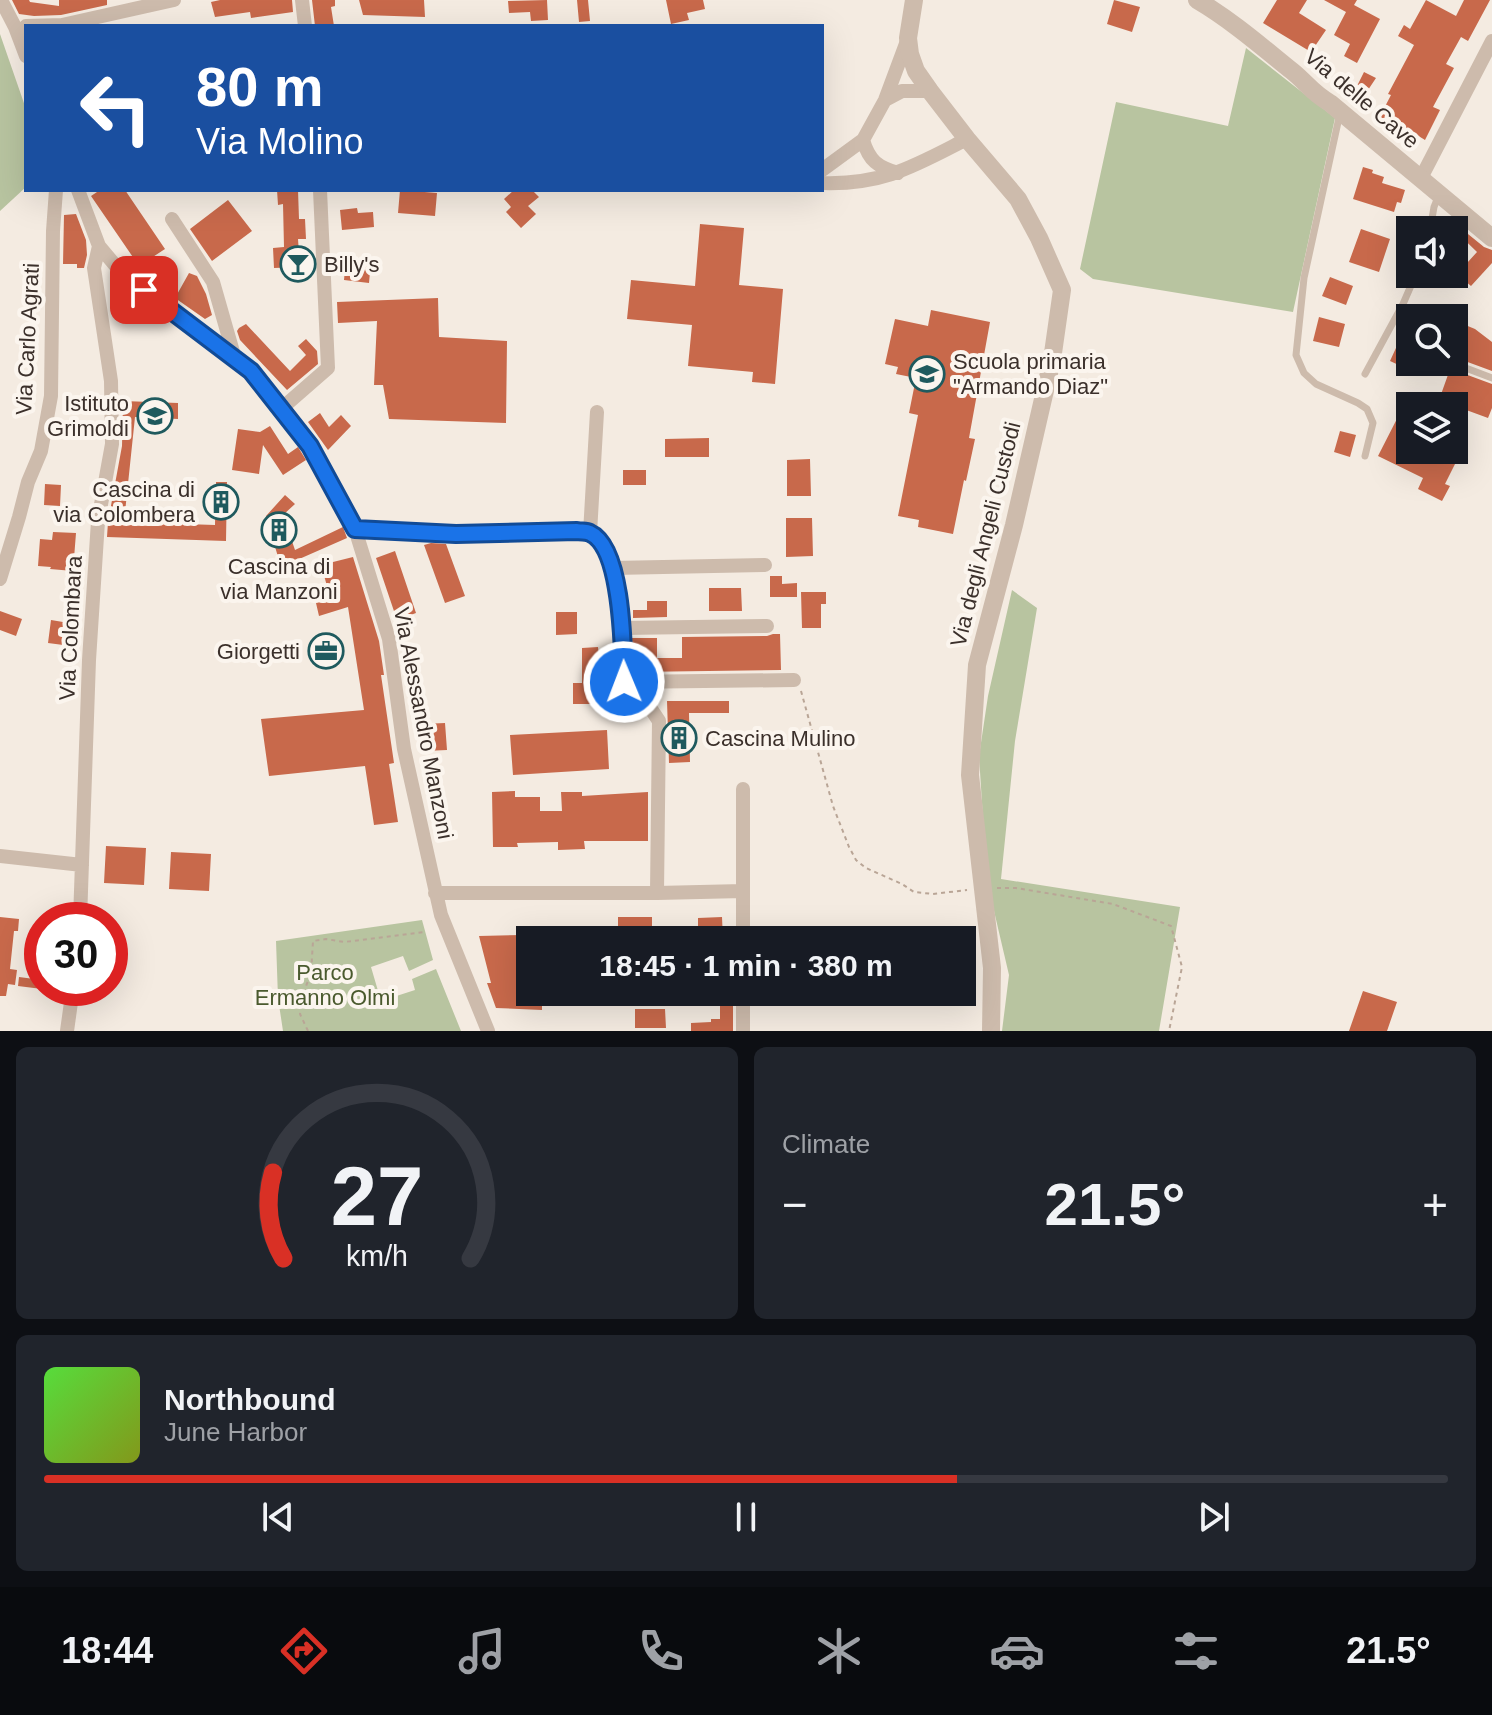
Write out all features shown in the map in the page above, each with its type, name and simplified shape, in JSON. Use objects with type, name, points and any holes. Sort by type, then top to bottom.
[{"type":"street","points":[[1,0],[22,26]]},
{"type":"street","points":[[66,24],[174,0]]},
{"type":"street","points":[[302,0],[305,24]]},
{"type":"street","name":"Via degli Angeli Custodi","points":[[914,0],[908,38],[916,71],[967,139],[1018,199],[1062,290],[1052,360],[1014,525],[977,665],[970,775],[992,968],[991,1031]]},
{"type":"street","name":"Via delle Cave","points":[[1197,0],[1297,75],[1318,96],[1492,238]]},
{"type":"street","points":[[824,169],[863,140],[885,100],[908,38]]},
{"type":"street","points":[[1421,178],[1492,41]]},
{"type":"street","points":[[885,100],[902,91],[930,91]]},
{"type":"street","points":[[824,183],[882,179],[967,139]]},
{"type":"street","points":[[863,140],[867,153],[876,163],[898,173]]},
{"type":"street","name":"Via Carlo Agrati","points":[[0,579],[28,482],[41,451],[51,396],[56,192]]},
{"type":"street","name":"Via Alessandro Manzoni","points":[[79,192],[99,246],[120,271],[251,371],[310,446],[355,529],[389,639],[404,749],[435,893],[488,1031]]},
{"type":"street","points":[[281,409],[328,368],[320,192]]},
{"type":"street","name":"Via Alessandro Manzoni","points":[[172,219],[213,282],[235,359]]},
{"type":"street","name":"Via Colombara","points":[[81,902],[89,660],[98,521],[112,444],[111,381],[94,268],[99,246]]},
{"type":"street","points":[[590,533],[597,412]]},
{"type":"street","points":[[355,529],[456,534],[590,533],[603,545],[613,568],[622,628],[624,682],[794,680]]},
{"type":"street","points":[[613,568],[765,565]]},
{"type":"street","points":[[622,628],[767,626]]},
{"type":"street","points":[[633,682],[659,721],[657,893]]},
{"type":"street","points":[[743,789],[743,926]]},
{"type":"street","points":[[0,856],[82,865]]},
{"type":"street","points":[[435,893],[743,891]]},
{"type":"street","points":[[67,1031],[70,1006]]},
{"type":"street","points":[[743,1006],[743,1031]]},
{"type":"lane","points":[[1335,107],[1304,278],[1296,350],[1298,364],[1312,381],[1367,409],[1373,423],[1365,456]]},
{"type":"lane","points":[[1432,216],[1441,194]]},
{"type":"lane","points":[[1365,374],[1410,288]]},
{"type":"lane","points":[[1468,369],[1492,378]]},
{"type":"path","points":[[308,1031],[300,1014],[311,973],[313,941],[326,939],[344,942],[425,932]]},
{"type":"green space","points":[[0,34],[24,103],[24,189],[0,211]]},
{"type":"green space","points":[[1246,48],[1335,118],[1293,312],[1093,279],[1080,269],[1116,102],[1228,126]]},
{"type":"green space","points":[[1012,590],[1037,608],[1015,741],[1001,879],[1180,907],[1159,1031],[1002,1031],[1009,975],[987,881],[979,756],[988,696]]},
{"type":"green space","name":"Parco Ermanno Olmi","points":[[422,920],[433,960],[409,971],[403,956],[371,967],[381,1001],[415,990],[412,979],[436,969],[461,1031],[283,1031],[278,998],[276,941]]},
{"type":"building","points":[[12,0],[59,6],[59,0],[107,0],[107,5],[61,15],[34,16],[19,14]]},
{"type":"building","points":[[292,0],[293,12],[251,18],[250,12],[215,17],[211,2]]},
{"type":"building","points":[[312,0],[335,0],[335,6],[331,7],[334,24],[315,24]]},
{"type":"building","points":[[359,0],[424,0],[425,17],[363,15]]},
{"type":"building","points":[[547,0],[548,20],[531,21],[530,12],[509,13],[508,1]]},
{"type":"building","points":[[577,0],[588,0],[590,21],[579,22]]},
{"type":"building","points":[[666,0],[703,0],[705,9],[687,13],[689,20],[671,24]]},
{"type":"building","points":[[1114,0],[1140,7],[1132,32],[1107,24]]},
{"type":"building","points":[[1277,0],[1307,0],[1299,13],[1326,30],[1311,52],[1263,23]]},
{"type":"building","points":[[1324,0],[1357,0],[1354,5],[1380,19],[1357,63],[1344,56],[1350,44],[1334,35],[1346,12]]},
{"type":"building","points":[[1426,0],[1456,16],[1464,0],[1490,0],[1468,41],[1461,37],[1446,64],[1454,68],[1433,107],[1440,110],[1425,140],[1396,122],[1391,130],[1377,122],[1414,45],[1398,36],[1404,25],[1410,29]]},
{"type":"building","points":[[1364,72],[1376,78],[1360,102],[1333,88],[1339,76],[1357,86]]},
{"type":"building","points":[[1363,167],[1384,177],[1382,183],[1405,190],[1394,212],[1353,199]]},
{"type":"building","points":[[97,192],[126,192],[165,249],[139,266],[91,196]]},
{"type":"building","points":[[277,192],[298,192],[299,219],[305,219],[306,239],[298,239],[300,267],[274,268],[273,248],[284,247],[283,204],[278,205]]},
{"type":"building","points":[[400,192],[437,193],[435,216],[398,213]]},
{"type":"building","points":[[512,192],[534,192],[539,197],[528,206],[536,214],[521,228],[506,212],[511,207],[504,199]]},
{"type":"building","points":[[228,200],[252,231],[212,261],[190,229]]},
{"type":"building","points":[[357,208],[358,213],[373,212],[374,227],[342,230],[340,210]]},
{"type":"building","points":[[76,214],[86,240],[84,268],[77,268],[77,264],[63,264],[64,215]]},
{"type":"building","points":[[700,224],[744,228],[739,285],[783,289],[775,384],[752,382],[753,372],[688,366],[692,325],[627,319],[631,280],[695,286]]},
{"type":"building","points":[[1361,229],[1390,239],[1379,272],[1349,262]]},
{"type":"building","points":[[1468,234],[1492,250],[1492,263],[1471,286],[1468,283],[1468,262],[1477,252],[1468,243]]},
{"type":"building","points":[[346,258],[371,261],[369,283],[344,280]]},
{"type":"building","points":[[189,273],[197,276],[206,294],[212,315],[205,319],[175,298]]},
{"type":"building","points":[[1330,277],[1353,286],[1346,305],[1322,296]]},
{"type":"building","points":[[438,298],[439,337],[507,341],[506,423],[389,419],[383,385],[374,385],[377,321],[338,323],[337,302]]},
{"type":"building","points":[[931,310],[990,322],[969,438],[975,439],[953,534],[918,527],[919,520],[898,516],[918,415],[909,413],[916,378],[896,374],[898,367],[885,364],[895,319],[928,326]]},
{"type":"building","points":[[1319,317],[1345,324],[1339,347],[1313,341]]},
{"type":"building","points":[[246,324],[290,371],[306,355],[298,346],[306,339],[317,351],[318,364],[287,390],[240,340],[237,331]]},
{"type":"building","points":[[1468,326],[1492,342],[1492,371],[1468,362]]},
{"type":"building","points":[[1396,348],[1396,364],[1390,361]]},
{"type":"building","points":[[1468,375],[1492,384],[1492,408],[1488,418],[1468,411],[1468,392],[1442,392],[1448,376]]},
{"type":"building","points":[[123,401],[178,403],[178,419],[135,417],[124,522],[215,525],[216,482],[227,482],[226,541],[107,537],[122,446]]},
{"type":"building","points":[[320,413],[329,427],[341,415],[351,426],[328,450],[308,422]]},
{"type":"building","points":[[1396,421],[1396,464],[1455,464],[1445,484],[1450,486],[1442,501],[1418,489],[1423,478],[1378,456]]},
{"type":"building","points":[[270,426],[288,454],[298,447],[306,460],[283,475],[263,445],[259,474],[232,470],[238,429],[260,432]]},
{"type":"building","points":[[1340,431],[1356,435],[1350,457],[1334,452]]},
{"type":"building","points":[[709,438],[709,457],[665,457],[665,439]]},
{"type":"building","points":[[810,459],[811,496],[787,496],[787,460]]},
{"type":"building","points":[[623,470],[646,470],[646,485],[623,485]]},
{"type":"building","points":[[45,484],[61,485],[60,506],[44,505]]},
{"type":"building","name":"Cascina di via Manzoni","points":[[285,495],[295,504],[283,515],[295,550],[343,527],[347,538],[281,567],[266,516]]},
{"type":"building","points":[[786,518],[812,518],[813,556],[786,557]]},
{"type":"building","points":[[53,532],[76,533],[73,571],[38,566],[40,539],[52,540]]},
{"type":"building","points":[[446,544],[465,596],[445,603],[424,545]]},
{"type":"building","points":[[395,551],[416,613],[397,620],[376,558]]},
{"type":"building","points":[[353,557],[379,641],[394,763],[389,764],[398,822],[374,825],[365,766],[269,776],[261,719],[364,710],[348,607],[319,616],[316,603],[331,600],[321,565]]},
{"type":"building","points":[[770,576],[782,576],[782,584],[797,583],[797,597],[770,597]]},
{"type":"building","points":[[709,588],[741,588],[742,611],[709,611]]},
{"type":"building","points":[[801,592],[826,592],[826,604],[821,604],[821,628],[802,628]]},
{"type":"building","points":[[647,601],[667,601],[667,617],[633,618],[633,610],[647,610]]},
{"type":"building","points":[[0,611],[22,619],[16,636],[0,630]]},
{"type":"building","points":[[556,612],[577,612],[577,634],[556,635]]},
{"type":"building","points":[[51,620],[75,624],[71,646],[48,643]]},
{"type":"building","points":[[780,634],[781,670],[634,672],[632,638],[657,638],[657,658],[682,658],[682,637]]},
{"type":"building","points":[[598,647],[602,668],[594,668],[594,704],[573,704],[573,683],[582,683],[582,648]]},
{"type":"building","name":"Cascina Mulino","points":[[667,701],[729,701],[729,713],[689,713],[690,762],[669,763]]},
{"type":"building","points":[[445,723],[447,750],[425,751],[423,724]]},
{"type":"building","points":[[607,730],[609,769],[513,775],[510,735]]},
{"type":"building","points":[[515,791],[515,797],[540,797],[540,811],[562,811],[561,792],[582,792],[582,796],[648,792],[648,841],[584,841],[585,849],[558,850],[558,842],[493,847],[492,792]]},
{"type":"building","points":[[106,846],[146,848],[144,885],[104,883]]},
{"type":"building","points":[[171,852],[211,854],[209,891],[169,889]]},
{"type":"building","points":[[0,917],[19,919],[18,931],[14,931],[10,969],[17,970],[15,985],[8,984],[6,996],[0,996]]},
{"type":"building","points":[[618,917],[652,917],[652,926],[618,926]]},
{"type":"building","points":[[722,917],[722,926],[698,926],[698,918]]},
{"type":"building","points":[[516,935],[516,1006],[542,1006],[542,1010],[496,1008],[487,983],[491,983],[479,936]]},
{"type":"building","points":[[19,977],[24,978],[24,987],[18,986]]},
{"type":"building","points":[[1363,991],[1397,1002],[1387,1031],[1349,1031]]},
{"type":"building","points":[[720,1006],[733,1006],[733,1031],[691,1031],[691,1023],[720,1019]]},
{"type":"building","points":[[635,1009],[665,1009],[666,1028],[635,1028]]},
{"type":"place","name":"Billy's","points":[[298,264]]},
{"type":"place","name":"Scuola primaria \"Armando Diaz\"","points":[[927,374]]},
{"type":"place","name":"Istituto Grimoldi","points":[[155,416]]},
{"type":"place","name":"Cascina di via Colombera","points":[[221,502]]},
{"type":"place","name":"Cascina di via Manzoni","points":[[279,530]]},
{"type":"place","name":"Giorgetti","points":[[326,651]]},
{"type":"place","name":"Cascina Mulino","points":[[679,738]]},
{"type":"route","points":[[144,290],[251,371],[310,446],[355,529],[456,534],[590,533],[603,545],[613,568],[622,628],[624,682]]}]
